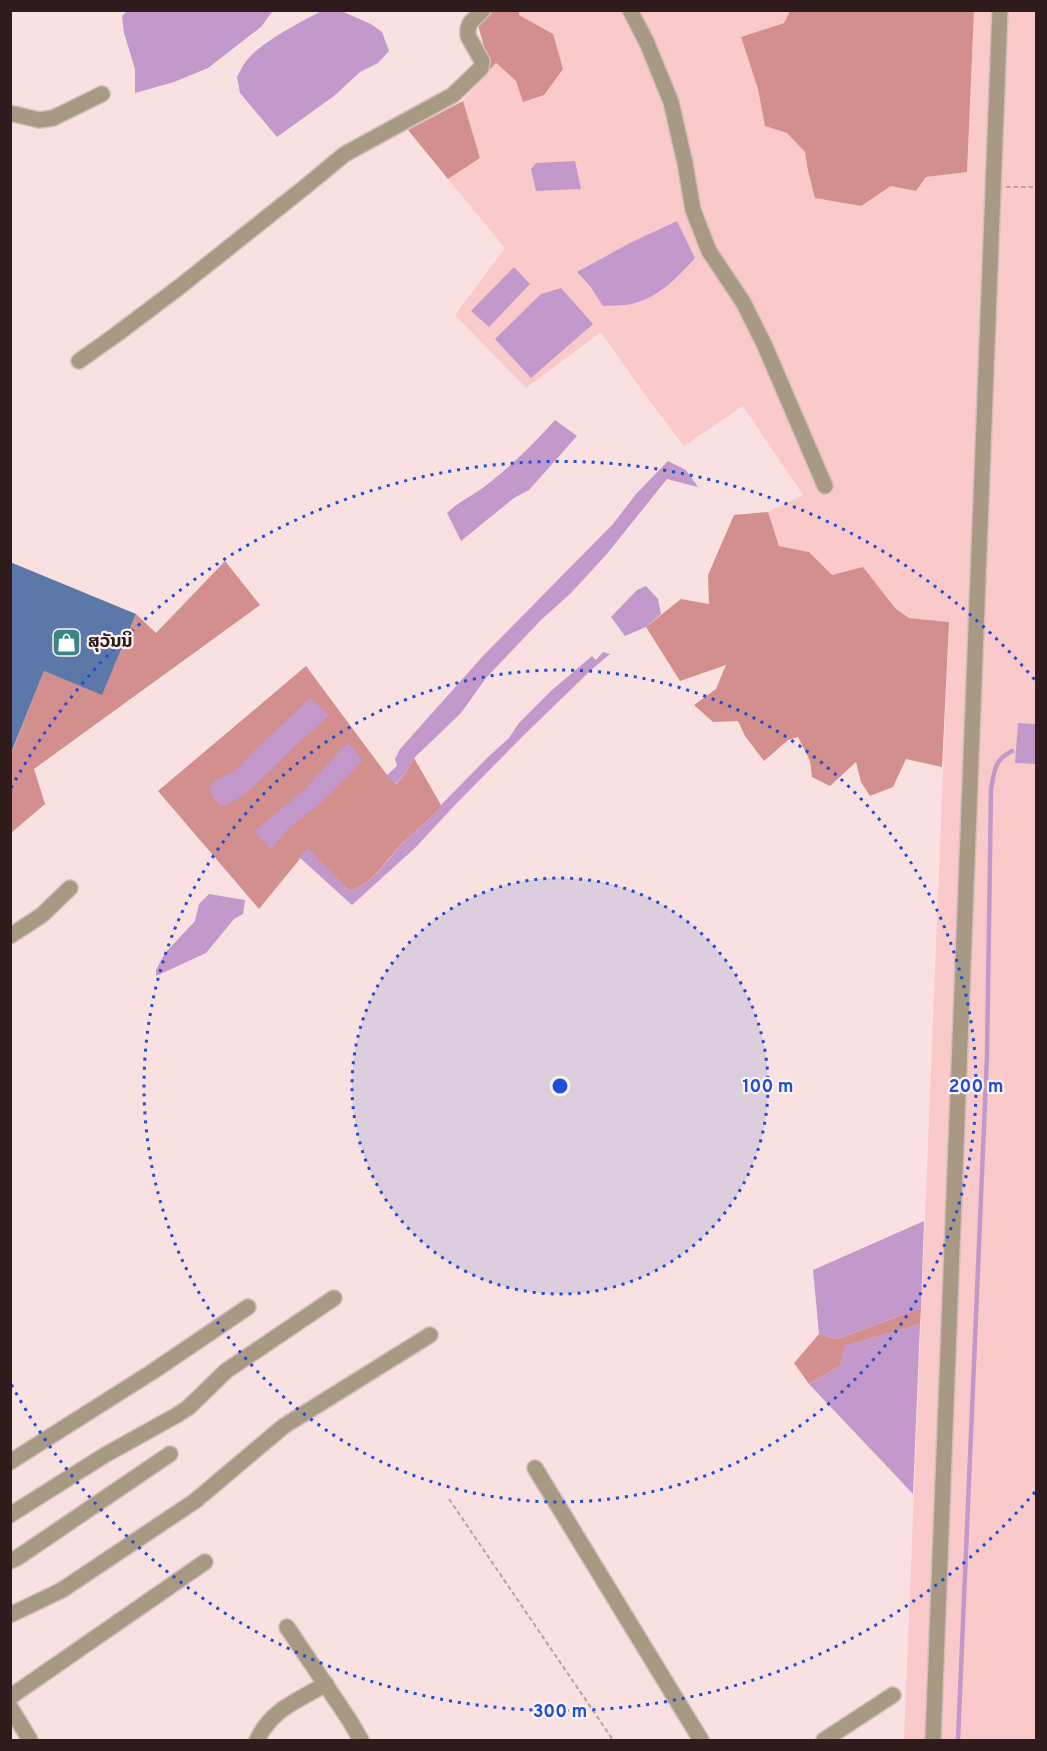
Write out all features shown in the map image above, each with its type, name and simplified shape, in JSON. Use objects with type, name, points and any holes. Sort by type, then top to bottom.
[{"type":"street","points":[[79,361],[178,288],[345,154],[453,95],[481,68],[482,62],[468,36],[468,29],[470,23],[483,10]]},
{"type":"street","points":[[630,10],[647,43],[671,102],[693,210],[709,251],[743,302],[764,344],[825,486]]},
{"type":"street","points":[[933,1740],[1000,10]]},
{"type":"street","points":[[10,113],[39,120],[53,118],[102,94]]},
{"type":"street","points":[[10,936],[42,915],[69,888]]},
{"type":"street","points":[[10,1515],[105,1455],[189,1407],[226,1371],[334,1298]]},
{"type":"street","points":[[10,1462],[152,1372],[248,1306]]},
{"type":"street","points":[[10,1615],[62,1590],[195,1501],[284,1426],[430,1335]]},
{"type":"street","points":[[10,1561],[170,1454]]},
{"type":"street","points":[[536,1468],[701,1740]]},
{"type":"street","points":[[10,1697],[205,1562]]},
{"type":"street","points":[[287,1627],[361,1740]]},
{"type":"street","points":[[256,1740],[262,1729],[280,1710],[326,1684]]},
{"type":"street","points":[[824,1740],[893,1695]]},
{"type":"street","points":[[10,1707],[30,1740]]},
{"type":"path","points":[[992,187],[1036,187]]},
{"type":"path","points":[[449,1499],[614,1740]]},
{"type":"shaded area","points":[[271,10],[272,12],[261,27],[208,68],[174,82],[135,93],[135,69],[124,33],[122,16],[127,11]]},
{"type":"shaded area","points":[[322,11],[341,11],[371,24],[382,32],[389,51],[378,63],[360,72],[334,96],[277,137],[240,93],[237,77],[247,60],[261,47],[293,26]]},
{"type":"shaded area","points":[[493,11],[519,11],[519,15],[553,34],[563,69],[544,95],[523,102],[516,81],[496,63],[490,69],[478,25]]},
{"type":"shaded area","points":[[519,11],[790,11],[784,23],[741,37],[758,89],[765,126],[787,133],[805,152],[815,198],[861,206],[891,186],[916,191],[926,177],[967,172],[974,11],[1036,11],[1036,1740],[904,1740],[949,622],[909,618],[895,608],[863,568],[832,576],[809,552],[779,546],[768,512],[803,495],[743,406],[684,446],[601,332],[526,388],[455,315],[505,248],[448,179],[480,158],[463,101],[495,63],[516,81],[552,34],[519,15]]},
{"type":"shaded area","points":[[790,11],[974,11],[967,172],[926,177],[916,191],[891,186],[861,206],[815,198],[805,152],[787,133],[765,126],[758,89],[741,37],[784,23]]},
{"type":"shaded area","points":[[463,101],[480,158],[448,179],[408,130]]},
{"type":"shaded area","points":[[575,161],[581,189],[536,191],[531,169],[536,163]]},
{"type":"shaded area","points":[[677,221],[695,258],[651,297],[632,304],[603,306],[590,286],[577,272]]},
{"type":"shaded area","points":[[514,267],[530,284],[489,327],[471,311]]},
{"type":"shaded area","points":[[561,288],[593,324],[531,378],[495,339],[541,294]]},
{"type":"shaded area","points":[[555,420],[577,436],[529,490],[514,498],[461,541],[447,513],[503,471]]},
{"type":"shaded area","points":[[668,461],[686,470],[698,487],[667,479],[606,555],[486,678],[461,713],[414,758],[405,774],[395,784],[387,775],[397,766],[395,759],[400,749],[483,656],[613,524],[636,494]]},
{"type":"shaded area","points":[[768,512],[779,546],[809,552],[832,575],[863,567],[895,608],[909,618],[949,622],[942,767],[906,759],[893,787],[870,796],[861,782],[856,762],[830,786],[812,777],[810,761],[798,737],[788,740],[764,761],[745,736],[738,721],[713,722],[694,705],[716,689],[726,665],[680,681],[646,627],[681,599],[709,604],[708,575],[734,515]]},
{"type":"shaded area","points":[[225,561],[260,605],[34,769],[45,804],[11,833],[11,754],[44,671],[102,694],[136,614],[156,633]]},
{"type":"shaded area","points":[[646,586],[658,599],[661,614],[646,627],[625,636],[611,617],[637,590]]},
{"type":"shaded area","points":[[603,652],[610,654],[523,736],[415,848],[352,905],[299,857],[308,848],[346,888],[351,891],[359,887],[380,870],[403,843],[438,811],[441,805],[509,738],[519,723],[552,690],[592,656],[596,660]]},
{"type":"shaded area","points":[[306,666],[387,775],[396,784],[414,758],[441,805],[438,811],[403,843],[373,877],[359,887],[351,891],[346,888],[308,849],[259,909],[158,791]]},
{"type":"shaded area","points":[[310,698],[329,715],[251,789],[221,807],[209,788],[215,781],[236,770]]},
{"type":"shaded area","points":[[1018,723],[1036,724],[1036,764],[1015,763]]},
{"type":"shaded area","points":[[347,743],[354,748],[362,761],[319,804],[288,829],[271,849],[255,833],[257,829],[305,789]]},
{"type":"shaded area","points":[[209,894],[245,900],[243,914],[234,919],[206,953],[156,976],[156,970],[165,953],[195,921],[199,904]]},
{"type":"shaded area","points":[[924,1221],[921,1308],[837,1339],[819,1334],[813,1270]]},
{"type":"shaded area","points":[[921,1308],[920,1324],[845,1346],[841,1365],[809,1384],[794,1363],[819,1334],[837,1339]]},
{"type":"shaded area","points":[[920,1324],[913,1494],[809,1384],[841,1365],[844,1346]]},
{"type":"building","name":"ສຸວັນນິ","points":[[10,562],[136,614],[102,695],[44,671],[11,753]]},
{"type":"waterway","points":[[958,1740],[987,1056],[991,790],[998,763],[1012,751]]},
{"type":"place","name":"ສຸວັນນິ","points":[[67,642]]}]
